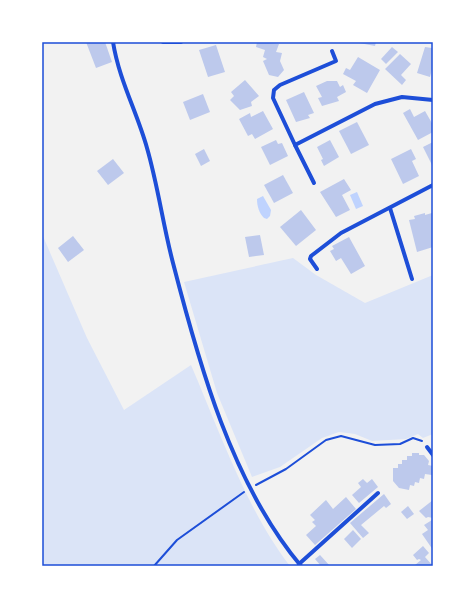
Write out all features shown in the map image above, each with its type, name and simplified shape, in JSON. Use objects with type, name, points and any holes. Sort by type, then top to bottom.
[{"type":"street","points":[[113,42],[122,81],[147,147],[173,262],[197,349],[216,404],[249,488],[300,565],[378,494]]},
{"type":"street","points":[[163,42],[182,42]]},
{"type":"street","points":[[314,183],[273,98],[274,90],[280,85],[336,61],[332,51]]},
{"type":"street","points":[[295,145],[375,104],[402,97],[433,100]]},
{"type":"street","points":[[317,269],[310,259],[311,256],[341,233],[433,185]]},
{"type":"street","points":[[390,208],[412,279]]},
{"type":"street","points":[[427,447],[433,455]]},
{"type":"path","points":[[154,566],[177,540],[249,488],[286,469],[326,440],[341,436],[375,445],[400,444],[416,438],[422,441],[427,447]]},
{"type":"shaded area","points":[[42,234],[87,338],[124,410],[191,365],[223,443],[247,495],[260,521],[290,566],[42,566]]},
{"type":"shaded area","points":[[293,258],[316,275],[365,303],[433,275],[433,434],[423,438],[418,434],[406,439],[372,441],[355,434],[339,432],[322,438],[280,467],[252,477],[217,393],[184,282]]},
{"type":"water","points":[[357,192],[363,206],[356,209],[350,195]]},
{"type":"water","points":[[263,196],[271,210],[270,216],[267,219],[261,214],[257,204],[257,199]]},
{"type":"building","points":[[86,42],[105,42],[112,62],[96,68]]},
{"type":"building","points":[[257,42],[279,44],[276,52],[282,53],[280,61],[284,70],[278,77],[269,75],[263,61],[267,59],[263,57],[265,50],[256,47]]},
{"type":"building","points":[[354,42],[376,42],[375,46]]},
{"type":"building","points":[[433,44],[433,65],[430,77],[417,73],[425,47],[432,48]]},
{"type":"building","points":[[216,45],[225,72],[208,77],[199,50]]},
{"type":"building","points":[[392,47],[398,52],[386,64],[381,59]]},
{"type":"building","points":[[400,54],[411,64],[401,75],[406,80],[402,85],[385,69]]},
{"type":"building","points":[[358,57],[380,70],[367,93],[353,85],[356,81],[343,74],[346,68],[350,70]]},
{"type":"building","points":[[245,80],[259,96],[251,102],[252,106],[240,110],[230,100],[234,96],[231,92]]},
{"type":"building","points":[[327,81],[337,81],[340,87],[343,85],[346,92],[337,97],[339,101],[322,106],[318,98],[322,97],[316,86]]},
{"type":"building","points":[[304,92],[314,113],[308,115],[310,118],[296,122],[286,100]]},
{"type":"building","points":[[203,94],[210,112],[190,120],[183,102]]},
{"type":"building","points":[[410,109],[414,117],[425,111],[433,125],[433,132],[418,140],[403,113]]},
{"type":"building","points":[[263,111],[273,129],[255,139],[252,134],[248,136],[239,119],[250,113],[251,117]]},
{"type":"building","points":[[357,122],[369,145],[351,154],[339,131]]},
{"type":"building","points":[[276,140],[278,144],[282,143],[288,156],[270,165],[261,147]]},
{"type":"building","points":[[330,140],[339,157],[324,166],[321,160],[323,159],[317,147]]},
{"type":"building","points":[[433,142],[433,167],[423,147]]},
{"type":"building","points":[[204,149],[210,161],[201,166],[195,154]]},
{"type":"building","points":[[411,149],[416,159],[412,161],[419,176],[403,184],[391,159]]},
{"type":"building","points":[[113,159],[124,173],[108,185],[97,171]]},
{"type":"building","points":[[283,175],[293,193],[274,203],[264,185]]},
{"type":"building","points":[[344,179],[351,190],[342,195],[350,210],[336,217],[320,192]]},
{"type":"building","points":[[301,210],[316,230],[296,246],[280,227]]},
{"type":"building","points":[[425,213],[425,215],[432,213],[433,216],[433,247],[417,252],[409,220],[415,219],[414,216]]},
{"type":"building","points":[[260,235],[264,255],[249,257],[245,237]]},
{"type":"building","points":[[73,236],[84,250],[68,262],[58,248]]},
{"type":"building","points":[[349,237],[365,266],[351,274],[341,258],[336,261],[330,251],[334,249],[332,246]]},
{"type":"building","points":[[412,453],[424,455],[429,461],[428,465],[433,466],[432,475],[425,474],[424,479],[420,478],[419,483],[415,482],[414,486],[410,485],[409,490],[399,488],[393,481],[393,468],[398,468],[398,464],[402,464],[402,460],[407,460],[407,456],[412,456]]},
{"type":"building","points":[[363,479],[367,483],[372,479],[378,487],[359,503],[352,495],[361,487],[358,483]]},
{"type":"building","points":[[384,494],[391,504],[386,508],[384,506],[361,525],[369,533],[363,538],[350,523]]},
{"type":"building","points":[[346,497],[356,509],[315,545],[306,535],[316,526],[312,522],[315,520],[310,515],[326,500],[333,509]]},
{"type":"building","points":[[433,500],[433,518],[426,518],[419,511]]},
{"type":"building","points":[[408,506],[414,514],[407,519],[401,512]]},
{"type":"building","points":[[432,520],[433,550],[422,534],[428,530],[424,525]]},
{"type":"building","points":[[353,530],[361,539],[352,548],[344,539]]},
{"type":"building","points":[[423,546],[429,553],[425,557],[433,566],[415,565],[421,560],[417,560],[413,555]]},
{"type":"building","points":[[320,555],[330,566],[321,566],[315,559]]}]
